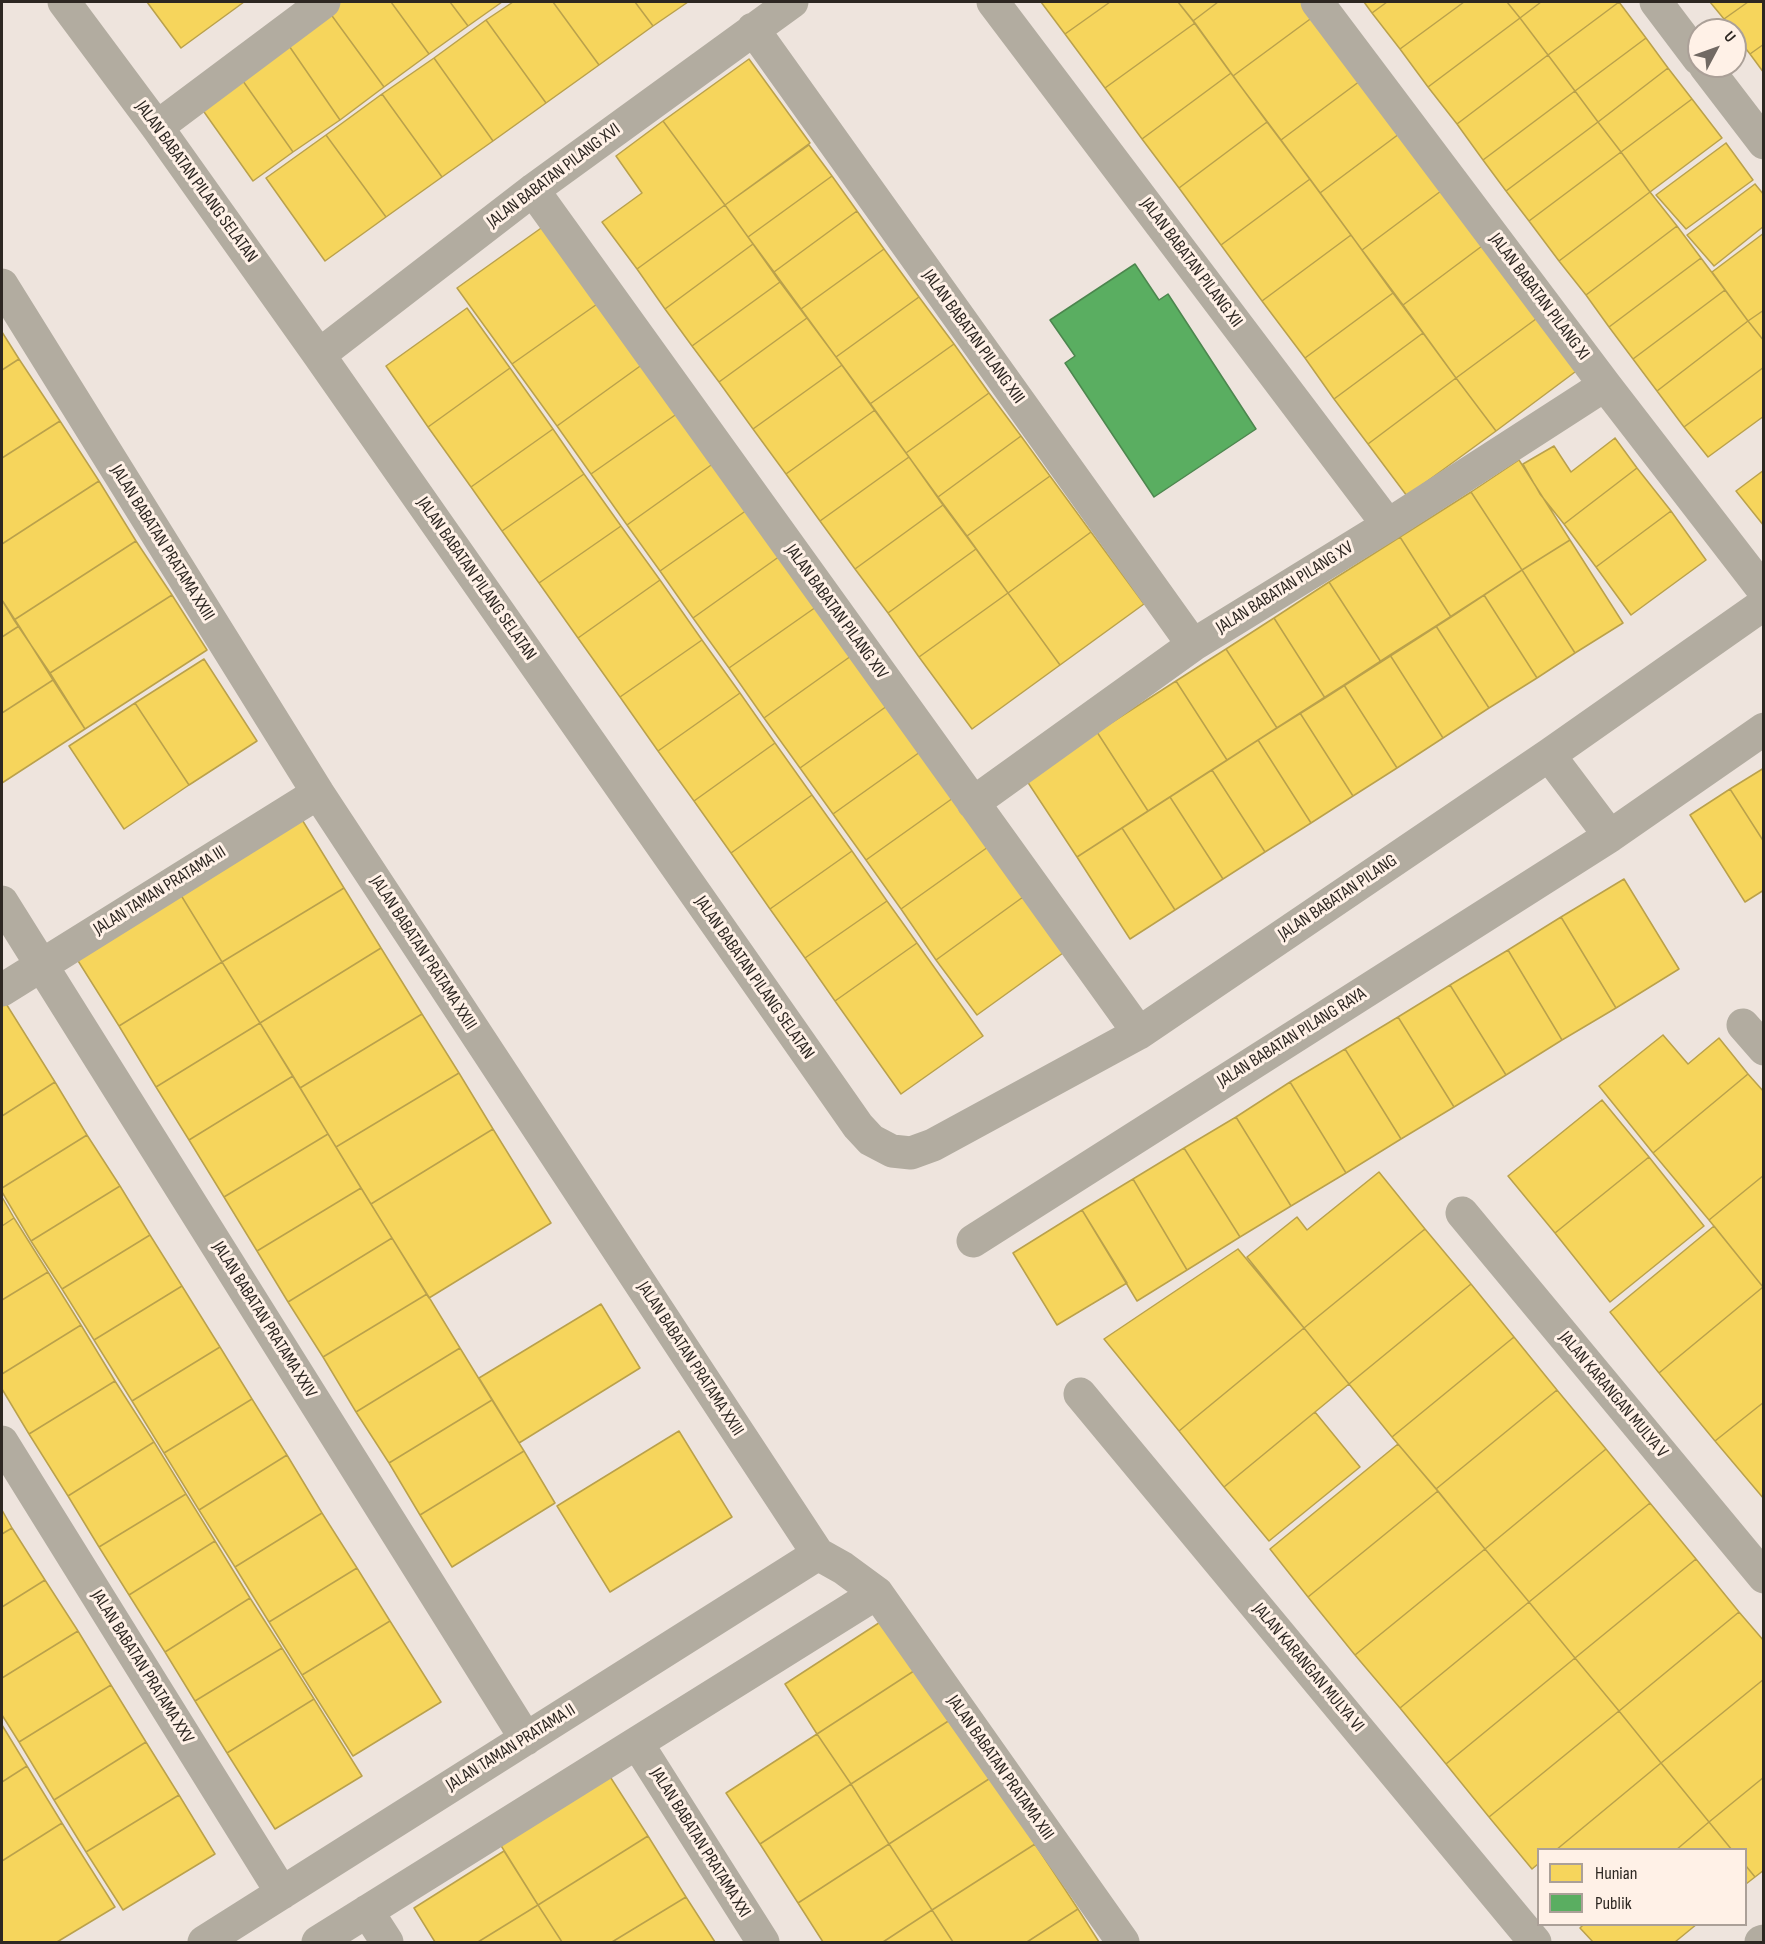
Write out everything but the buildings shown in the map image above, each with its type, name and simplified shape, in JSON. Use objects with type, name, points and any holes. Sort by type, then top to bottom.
[{"type":"street","name":"JALAN BABATAN PILANG SELATAN","points":[[64,2],[158,127],[858,1126],[871,1140],[892,1151]]},
{"type":"street","points":[[158,127],[324,2]]},
{"type":"street","name":"JALAN BABATAN PILANG XVI","points":[[319,355],[533,190],[792,2]]},
{"type":"street","name":"JALAN BABATAN PILANG XII","points":[[993,2],[1388,525]]},
{"type":"street","name":"JALAN BABATAN PILANG XI","points":[[1317,2],[1605,385],[1764,591]]},
{"type":"street","points":[[1656,2],[1687,42]]},
{"type":"street","name":"JALAN BABATAN PILANG XIII","points":[[753,29],[1193,645]]},
{"type":"street","points":[[1714,78],[1764,143]]},
{"type":"street","name":"JALAN BABATAN PILANG XIV","points":[[533,190],[1139,1034]]},
{"type":"street","name":"JALAN BABATAN PRATAMA XXIII","points":[[2,285],[318,793],[818,1554],[843,1568],[877,1593]]},
{"type":"street","name":"JALAN BABATAN PILANG XV","points":[[973,802],[1193,645],[1388,525],[1605,385]]},
{"type":"street","name":"JALAN BABATAN PILANG","points":[[892,1151],[911,1153],[933,1145],[1139,1034],[1559,769],[1764,604]]},
{"type":"street","name":"JALAN BABATAN PILANG RAYA","points":[[973,1241],[1604,827],[1764,729]]},
{"type":"street","points":[[1559,769],[1604,827]]},
{"type":"street","name":"JALAN TAMAN PRATAMA III","points":[[2,990],[318,793]]},
{"type":"street","name":"JALAN BABATAN PRATAMA XXIV","points":[[2,902],[526,1739]]},
{"type":"street","name":"JALAN KARANGAN MULYA V","points":[[1462,1213],[1764,1577]]},
{"type":"street","name":"JALAN KARANGAN MULYA VI","points":[[1080,1394],[1535,1942]]},
{"type":"street","name":"JALAN BABATAN PRATAMA XXV","points":[[2,1442],[282,1893]]},
{"type":"street","name":"JALAN TAMAN PRATAMA II","points":[[204,1942],[818,1554]]},
{"type":"street","points":[[318,1942],[877,1593]]},
{"type":"street","name":"JALAN BABATAN PRATAMA XIII","points":[[877,1593],[1123,1942]]},
{"type":"street","name":"JALAN BABATAN PRATAMA XXI","points":[[637,1743],[763,1942]]},
{"type":"street","points":[[368,1911],[387,1942]]}]
